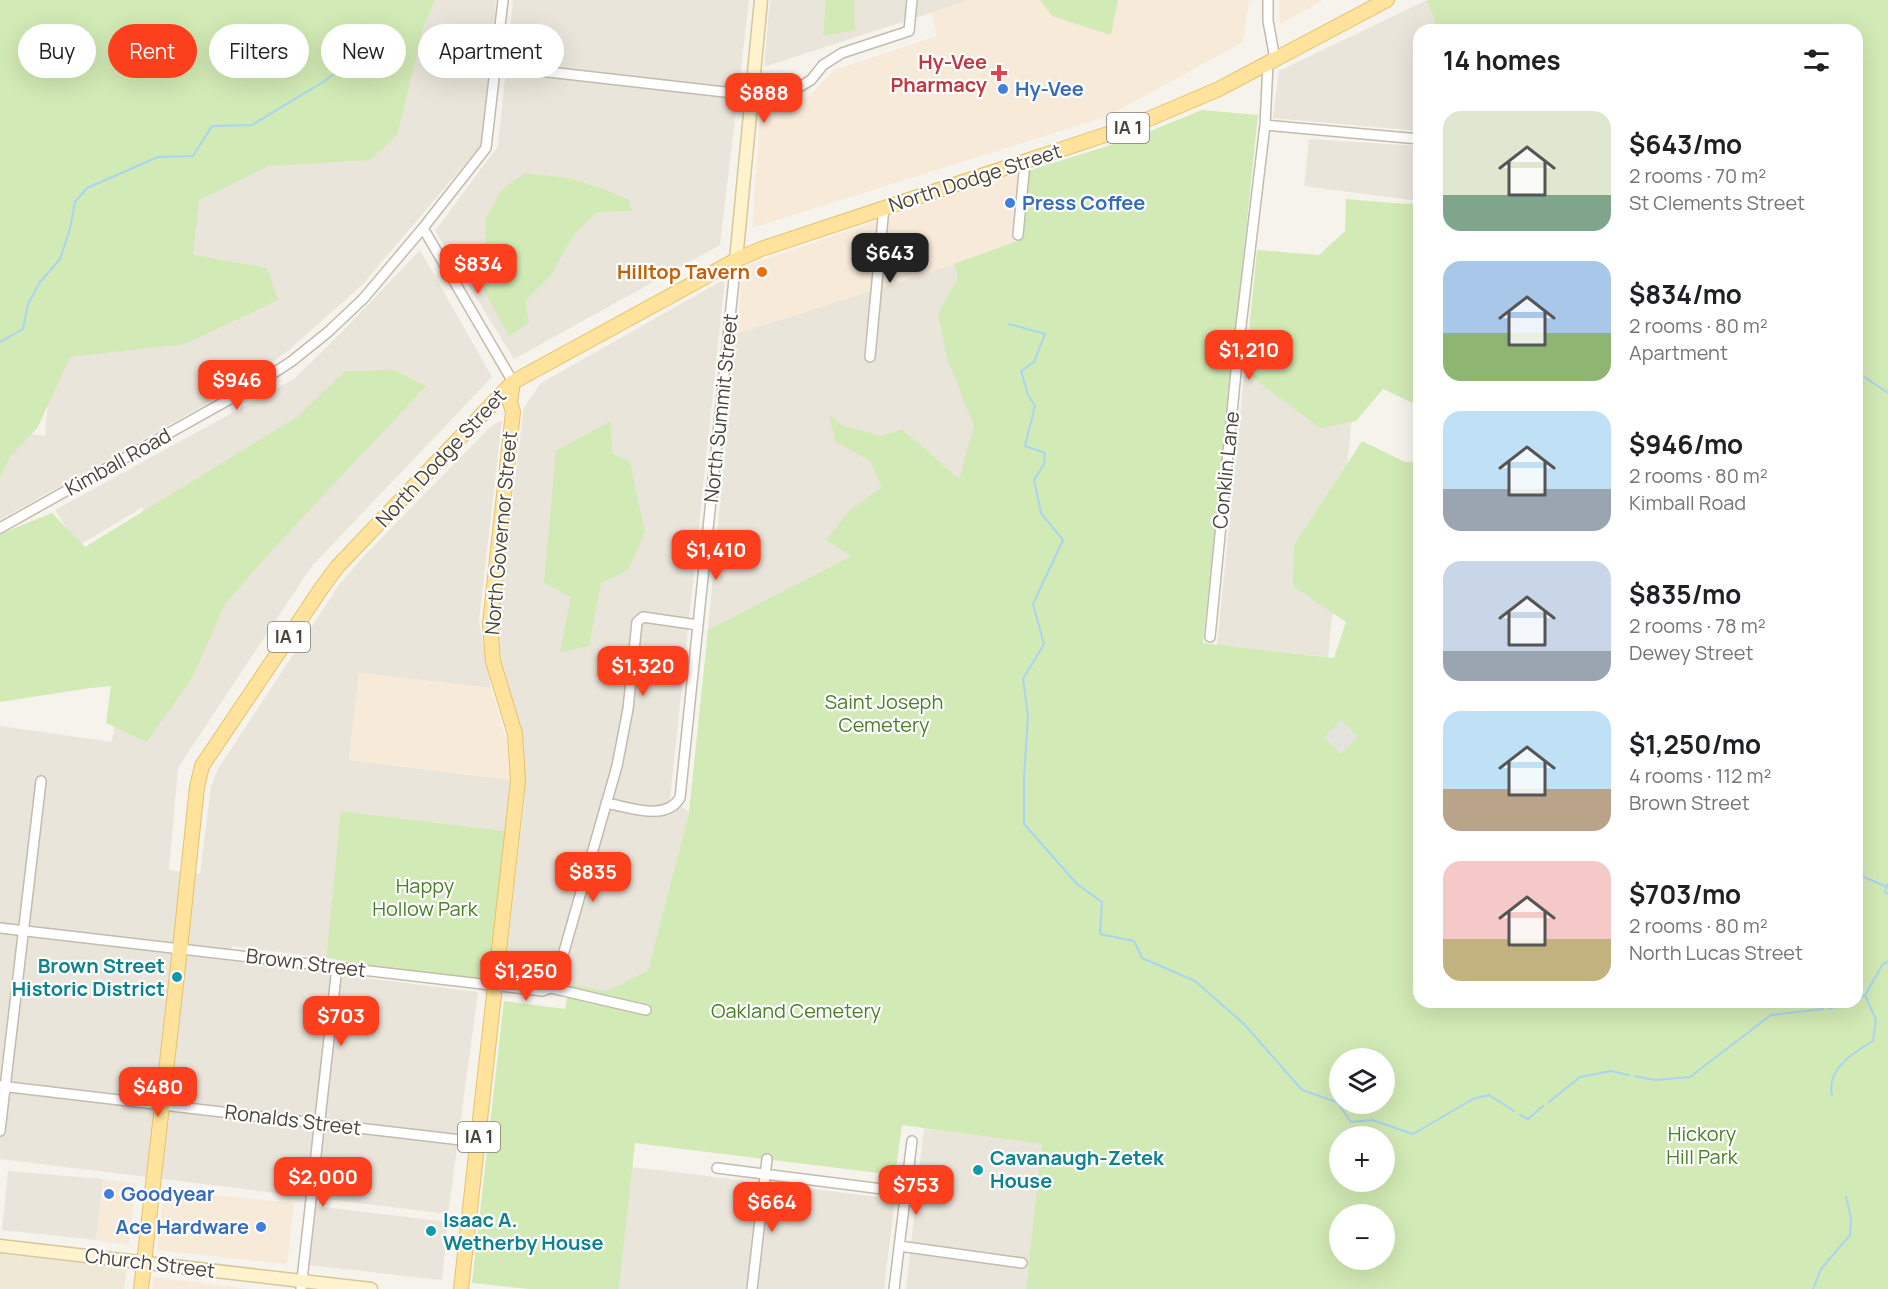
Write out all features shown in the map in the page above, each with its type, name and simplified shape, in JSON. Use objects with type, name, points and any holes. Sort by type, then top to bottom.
[{"type":"main road","name":"North Dodge Street","points":[[141,1289],[197,787],[202,766],[338,566],[513,382],[736,260],[761,249],[1132,126],[1219,89],[1388,0]]},
{"type":"main road","points":[[488,409],[501,406],[513,412],[531,373]]},
{"type":"main road","name":"North Governor Street","points":[[461,1289],[518,781],[515,734],[500,688],[490,639],[513,412],[510,402],[513,382]]},
{"type":"street","name":"Kimball Road","points":[[500,24],[503,0]]},
{"type":"street","points":[[736,260],[761,0]]},
{"type":"street","points":[[564,73],[751,93],[780,93],[796,89],[811,80],[822,65],[842,53],[909,31],[912,0]]},
{"type":"street","name":"Conklin Lane","points":[[1210,637],[1238,351],[1272,61],[1268,0]]},
{"type":"street","name":"Kimball Road","points":[[0,528],[260,382],[328,332],[363,299],[486,148],[495,78]]},
{"type":"street","points":[[1265,125],[1413,138]]},
{"type":"street","points":[[1018,235],[1025,162]]},
{"type":"street","points":[[870,357],[884,207]]},
{"type":"street","points":[[423,228],[513,382]]},
{"type":"street","name":"North Summit Street","points":[[606,803],[660,812],[673,807],[680,798],[736,260]]},
{"type":"street","points":[[551,988],[555,983],[626,724],[637,622],[643,617],[698,625]]},
{"type":"street","points":[[0,1131],[3,1086],[41,781]]},
{"type":"street","name":"Brown Street","points":[[0,928],[542,991],[551,988],[646,1010]]},
{"type":"street","points":[[301,1285],[337,967]]},
{"type":"street","name":"Ronalds Street","points":[[3,1086],[478,1142]]},
{"type":"street","points":[[894,1289],[912,1141]]},
{"type":"street","points":[[752,1289],[767,1159]]},
{"type":"street","points":[[717,1168],[906,1192]]},
{"type":"street","name":"Church Street","points":[[0,1246],[301,1285],[371,1289]]},
{"type":"street","points":[[899,1246],[1022,1263]]},
{"type":"shaded area","points":[[238,0],[496,0],[494,24],[418,24],[418,78],[488,78],[482,144],[363,284],[289,350],[240,385],[0,520],[0,466],[3,431],[45,436],[67,194],[169,78],[197,78],[197,47],[209,33],[209,78],[309,78],[309,24],[217,24]]},
{"type":"shaded area","points":[[513,0],[749,0],[720,245],[514,359],[435,231],[498,146],[505,78],[564,78],[564,24],[511,24]]},
{"type":"shaded area","points":[[770,0],[964,0],[964,2],[764,67]]},
{"type":"shaded area","points":[[964,0],[1249,0],[1243,42],[1108,116],[752,228],[761,105],[807,98],[835,70],[937,36],[931,13]]},
{"type":"shaded area","points":[[1279,0],[1323,0],[1280,24]]},
{"type":"shaded area","points":[[1427,0],[1445,24],[1413,24],[1413,130],[1273,118],[1279,71]]},
{"type":"shaded area","points":[[1309,139],[1413,146],[1413,200],[1304,186]]},
{"type":"shaded area","points":[[1022,171],[1014,243],[736,334],[743,267]]},
{"type":"shaded area","points":[[420,250],[492,377],[311,567],[178,768],[169,870],[200,874],[211,786],[218,769],[339,585],[363,557],[491,426],[502,420],[479,621],[491,688],[359,673],[349,760],[510,780],[505,831],[342,811],[326,958],[232,946],[229,961],[478,992],[448,1214],[0,1159],[0,726],[112,742],[143,507],[78,546],[55,510],[294,379]]},
{"type":"shaded area","points":[[954,264],[998,412],[989,596],[897,532],[708,630],[736,334]]},
{"type":"shaded area","points":[[725,279],[670,799],[689,812],[648,970],[608,991],[504,977],[525,796],[522,742],[505,685],[497,626],[524,407],[541,383]]},
{"type":"shaded area","points":[[1244,376],[1355,387],[1328,657],[1217,645]]},
{"type":"shaded area","points":[[359,673],[491,688],[507,742],[510,780],[349,760]]},
{"type":"shaded area","points":[[1341,720],[1358,737],[1341,754],[1324,737]]},
{"type":"shaded area","points":[[924,1128],[1043,1144],[1026,1289],[906,1289]]},
{"type":"shaded area","points":[[632,1167],[895,1199],[884,1289],[619,1289]]},
{"type":"shaded area","points":[[8,1171],[103,1179],[96,1240],[2,1230]]},
{"type":"shaded area","points":[[103,1179],[136,1184],[129,1245],[96,1240]]},
{"type":"shaded area","points":[[164,1190],[294,1203],[287,1264],[157,1250]]},
{"type":"shaded area","points":[[316,1206],[448,1222],[442,1280],[309,1265]]},
{"type":"shaded area","points":[[0,1254],[127,1268],[124,1289],[0,1289]]},
{"type":"shaded area","points":[[153,1277],[249,1289],[152,1289]]},
{"type":"green space","points":[[0,0],[435,0],[424,24],[418,24],[418,49],[397,135],[370,160],[268,166],[199,200],[193,255],[267,268],[278,300],[185,344],[70,357],[38,427],[9,458],[0,478]]},
{"type":"green space","points":[[826,0],[854,0],[855,30],[823,36]]},
{"type":"green space","points":[[1040,0],[1118,0],[1111,35],[1052,16]]},
{"type":"green space","points":[[1427,0],[1888,0],[1888,1289],[1026,1289],[1042,1144],[902,1125],[895,1175],[635,1143],[619,1289],[529,1289],[472,1283],[504,1001],[565,1009],[570,985],[608,991],[648,970],[689,812],[708,630],[851,556],[826,540],[850,510],[882,487],[870,461],[835,441],[829,414],[843,426],[882,436],[902,429],[959,479],[974,426],[947,358],[938,314],[958,278],[954,264],[1020,240],[1028,171],[1136,137],[1202,110],[1258,115],[1203,643],[1334,658],[1346,622],[1293,586],[1294,545],[1362,441],[1405,462],[1413,461],[1413,1008],[1863,1008],[1863,24],[1436,24]]},
{"type":"green space","points":[[525,173],[568,178],[601,188],[629,200],[632,211],[597,212],[574,235],[551,275],[525,301],[529,323],[509,336],[484,291],[486,219],[501,190]]},
{"type":"green space","points":[[1346,199],[1413,203],[1413,403],[1383,389],[1356,421],[1320,428],[1245,372],[1257,250],[1319,255],[1345,231]]},
{"type":"green space","points":[[394,370],[426,386],[273,549],[225,604],[193,676],[147,742],[106,723],[111,686],[0,702],[0,534],[52,513],[85,547],[297,417],[345,371]]},
{"type":"green space","points":[[611,421],[612,453],[630,462],[645,532],[628,570],[601,583],[589,646],[560,652],[571,597],[544,583],[556,451]]},
{"type":"green space","name":"Happy Hollow Park","points":[[341,811],[505,831],[495,985],[326,958]]},
{"type":"waterway","points":[[0,342],[23,329],[28,304],[40,282],[60,259],[70,229],[75,202],[87,188],[158,157],[193,156],[212,126],[252,125],[329,78]]},
{"type":"waterway","points":[[1009,324],[1045,334],[1034,362],[1021,371],[1028,395],[1035,406],[1025,446],[1045,453],[1044,464],[1034,480],[1041,513],[1063,540],[1033,604],[1044,644],[1023,679],[1028,716],[1024,824],[1077,884],[1102,902],[1100,934],[1134,941],[1142,958],[1195,981],[1244,1024],[1302,1090],[1337,1102],[1351,1122],[1372,1120],[1413,1134],[1473,1099],[1489,1095],[1514,1111]]},
{"type":"waterway","points":[[1863,376],[1888,393]]},
{"type":"waterway","points":[[1863,877],[1887,887]]},
{"type":"waterway","points":[[1888,884],[1885,892],[1888,894]]},
{"type":"waterway","points":[[1832,1095],[1831,1086],[1837,1069],[1850,1056],[1873,1041],[1876,1020],[1865,995],[1883,964],[1888,962]]},
{"type":"waterway","points":[[1635,1076],[1655,1080],[1690,1077],[1771,1015],[1823,1009]]},
{"type":"waterway","points":[[1549,1102],[1580,1077],[1611,1071],[1629,1075]]},
{"type":"waterway","points":[[1520,1115],[1528,1119],[1543,1106]]},
{"type":"waterway","points":[[1813,1289],[1821,1269],[1850,1235],[1851,1218],[1846,1197]]},
{"type":"place","name":"Hy-Vee Pharmacy","points":[[999,73]]},
{"type":"place","name":"Hy-Vee","points":[[1003,89]]},
{"type":"place","name":"Press Coffee","points":[[1010,203]]},
{"type":"place","name":"Hilltop Tavern","points":[[762,272]]},
{"type":"place","name":"Brown Street Historic District","points":[[177,977]]},
{"type":"place","name":"Cavanaugh-Zetek House","points":[[978,1170]]},
{"type":"place","name":"Goodyear","points":[[109,1194]]},
{"type":"place","name":"Ace Hardware","points":[[261,1227]]},
{"type":"place","name":"Isaac A. Wetherby House","points":[[431,1231]]},
{"type":"park label","name":"Saint Joseph Cemetery","points":[[884,714]]},
{"type":"park label","name":"Oakland Cemetery","points":[[796,1011]]},
{"type":"park label","name":"Hickory Hill Park","points":[[1702,1146]]}]
